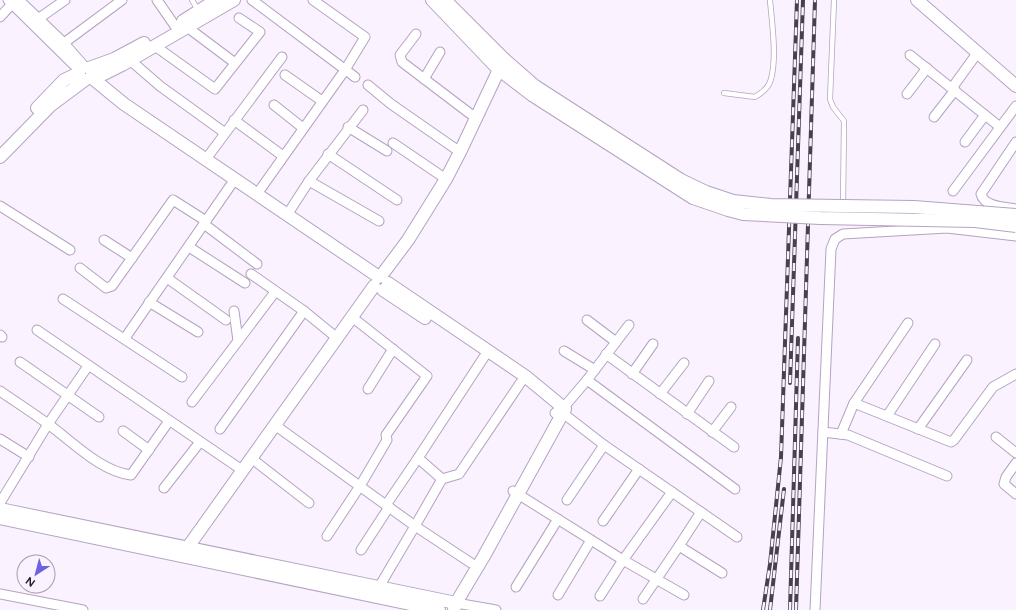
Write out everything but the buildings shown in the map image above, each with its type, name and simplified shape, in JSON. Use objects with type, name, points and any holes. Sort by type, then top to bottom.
[{"type":"street","points":[[38,19],[65,0]]},
{"type":"street","points":[[64,43],[122,0]]},
{"type":"street","points":[[157,0],[181,27],[236,63]]},
{"type":"street","points":[[0,157],[50,106],[86,74],[104,74],[155,46],[181,27],[198,10],[216,0]]},
{"type":"street","points":[[0,146],[64,80],[86,74],[234,0]]},
{"type":"street","points":[[252,0],[355,77]]},
{"type":"street","points":[[257,194],[345,70],[365,37],[314,0]]},
{"type":"street","points":[[432,0],[501,64],[533,91],[692,198],[743,214],[820,218],[975,221],[1016,226]]},
{"type":"street","points":[[445,0],[501,64]]},
{"type":"street","points":[[917,0],[1016,86]]},
{"type":"street","points":[[13,1],[38,19],[64,43],[86,74],[124,104],[206,159],[233,182],[257,194],[382,281],[484,357],[561,411]]},
{"type":"street","points":[[0,17],[13,1]]},
{"type":"street","points":[[13,1],[120,109],[233,182],[525,376],[561,411],[604,445],[737,537]]},
{"type":"street","points":[[155,46],[215,89],[260,32],[239,18]]},
{"type":"street","points":[[416,34],[400,58],[476,119]]},
{"type":"street","points":[[424,78],[440,52]]},
{"type":"street","points":[[934,117],[978,52]]},
{"type":"street","points":[[910,55],[1000,127]]},
{"type":"street","points":[[206,159],[282,57]]},
{"type":"street","points":[[130,60],[160,86],[225,134]]},
{"type":"street","points":[[187,552],[242,470],[253,460],[279,428],[357,321],[446,179],[501,64]]},
{"type":"street","points":[[907,94],[927,68]]},
{"type":"street","points":[[285,75],[322,102]]},
{"type":"street","points":[[368,85],[391,104],[460,152]]},
{"type":"street","points":[[533,91],[681,180],[706,192],[733,201],[771,205],[914,206],[1016,210]]},
{"type":"street","points":[[274,105],[303,128]]},
{"type":"street","points":[[953,191],[1016,106]]},
{"type":"street","points":[[287,215],[328,154],[363,110]]},
{"type":"street","points":[[965,142],[985,115]]},
{"type":"street","points":[[234,120],[283,156]]},
{"type":"street","points":[[348,127],[387,151]]},
{"type":"street","points":[[1016,142],[981,194],[983,199],[996,206],[1016,210]]},
{"type":"street","points":[[393,143],[446,179]]},
{"type":"street","points":[[328,154],[397,200]]},
{"type":"street","points":[[309,181],[379,221]]},
{"type":"street","points":[[125,338],[233,182]]},
{"type":"street","points":[[80,268],[109,288],[112,286],[173,200],[257,264]]},
{"type":"street","points":[[0,206],[70,250]]},
{"type":"street","points":[[815,610],[832,249],[835,239],[843,234],[947,228],[1016,236]]},
{"type":"street","points":[[104,240],[132,258]]},
{"type":"street","points":[[189,247],[245,283]]},
{"type":"street","points":[[251,274],[304,311],[336,338]]},
{"type":"street","points":[[167,278],[226,320]]},
{"type":"street","points":[[187,552],[253,460],[336,338],[382,281]]},
{"type":"street","points":[[192,402],[275,292]]},
{"type":"street","points":[[63,299],[125,338],[182,377]]},
{"type":"street","points":[[149,302],[198,332]]},
{"type":"street","points":[[234,311],[238,341]]},
{"type":"street","points":[[220,429],[304,311]]},
{"type":"street","points":[[586,320],[616,342]]},
{"type":"street","points":[[327,536],[360,486],[387,440],[386,435],[427,376],[357,321]]},
{"type":"street","points":[[841,434],[854,403],[908,323]]},
{"type":"street","points":[[448,607],[516,492],[561,411],[595,370],[629,325]]},
{"type":"street","points":[[38,330],[88,366],[242,470]]},
{"type":"street","points":[[632,374],[653,344]]},
{"type":"street","points":[[887,416],[935,344]]},
{"type":"street","points":[[368,389],[393,349]]},
{"type":"street","points":[[564,350],[595,370]]},
{"type":"street","points":[[606,354],[734,447]]},
{"type":"street","points":[[361,550],[418,458],[484,357]]},
{"type":"street","points":[[918,429],[967,360]]},
{"type":"street","points":[[20,362],[99,417]]},
{"type":"street","points":[[660,394],[684,363]]},
{"type":"street","points":[[0,502],[48,424],[88,366]]},
{"type":"street","points":[[854,403],[948,441],[953,441],[993,387],[1016,374]]},
{"type":"street","points":[[587,380],[735,489]]},
{"type":"street","points":[[687,414],[709,381]]},
{"type":"street","points":[[376,592],[442,479],[459,474],[521,382]]},
{"type":"street","points":[[0,391],[48,424],[98,462],[122,474],[131,475],[169,421]]},
{"type":"street","points":[[712,432],[731,408]]},
{"type":"street","points":[[279,428],[415,526],[471,563]]},
{"type":"street","points":[[123,431],[149,450]]},
{"type":"street","points":[[823,432],[841,434],[947,476]]},
{"type":"street","points":[[996,437],[1016,453]]},
{"type":"street","points":[[0,439],[29,457]]},
{"type":"street","points":[[164,488],[200,442]]},
{"type":"street","points":[[567,500],[604,445]]},
{"type":"street","points":[[418,458],[442,479]]},
{"type":"street","points":[[253,460],[309,503]]},
{"type":"street","points":[[1016,463],[1006,477],[1004,484],[1016,494]]},
{"type":"street","points":[[603,521],[639,469]]},
{"type":"street","points":[[516,492],[623,560],[684,595]]},
{"type":"street","points":[[448,607],[471,563],[516,492]]},
{"type":"street","points":[[600,596],[623,560],[672,492]]},
{"type":"street","points":[[0,509],[187,552],[448,607],[496,610]]},
{"type":"street","points":[[644,599],[701,512]]},
{"type":"street","points":[[0,518],[187,552]]},
{"type":"street","points":[[516,587],[558,519]]},
{"type":"street","points":[[558,595],[591,540]]},
{"type":"street","points":[[679,546],[722,573]]},
{"type":"street","points":[[0,594],[83,610]]},
{"type":"lane","points":[[192,0],[198,10]]},
{"type":"lane","points":[[724,93],[755,97],[765,90],[771,79],[773,59],[770,0]]},
{"type":"lane","points":[[834,0],[830,100],[833,107],[844,121],[843,234]]},
{"type":"railway","points":[[763,610],[770,564],[781,457],[797,0]]},
{"type":"railway","points":[[790,383],[803,0]]},
{"type":"railway","points":[[796,610],[815,0]]},
{"type":"railway","points":[[790,610],[798,338]]},
{"type":"railway","points":[[770,610],[784,489]]}]
